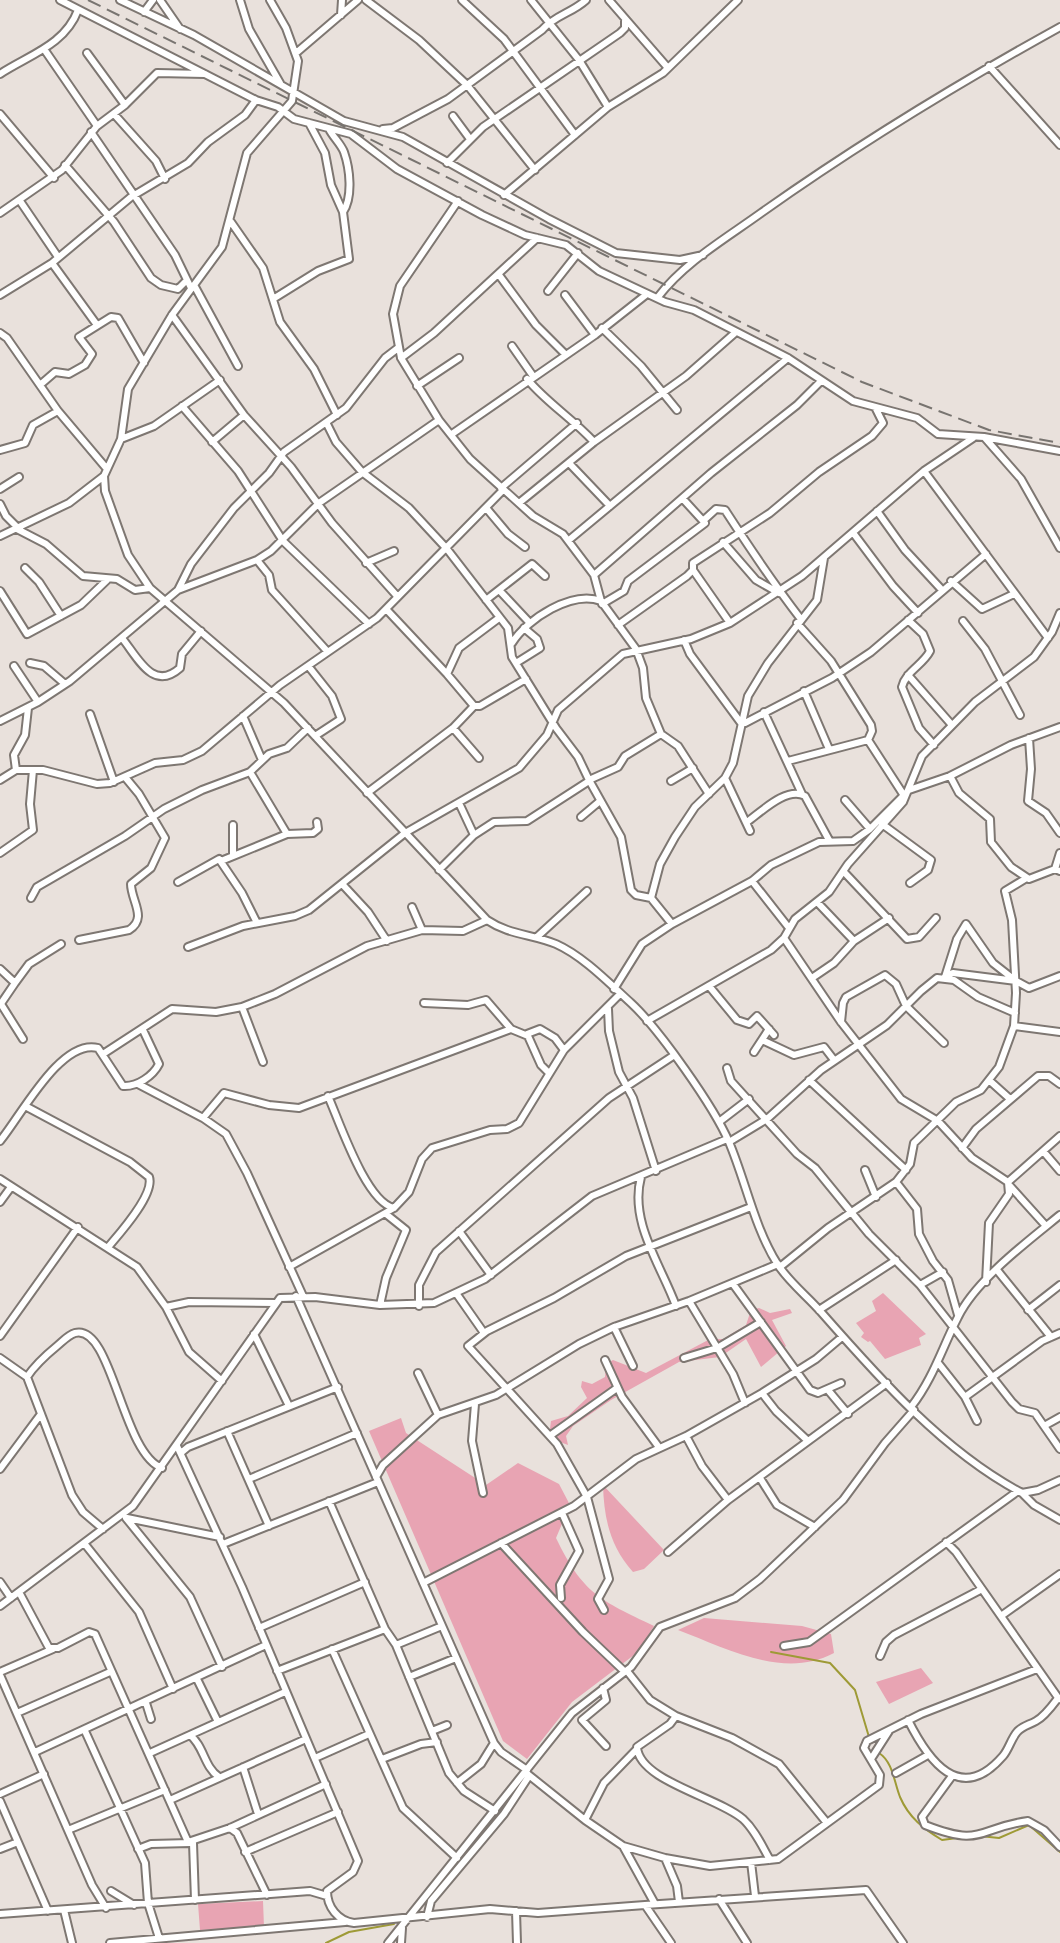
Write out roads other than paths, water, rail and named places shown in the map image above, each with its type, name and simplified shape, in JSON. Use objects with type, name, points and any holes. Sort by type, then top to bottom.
[{"type":"street","points":[[60,0],[256,100],[309,122],[351,134],[397,169],[482,215],[537,238],[557,242],[578,253],[589,265],[647,294],[694,310],[788,358],[853,401],[917,418],[938,434],[984,437],[1060,452]]},
{"type":"street","points":[[120,0],[282,84],[344,121],[403,137],[504,195],[616,253],[680,260],[703,255]]},
{"type":"street","points":[[144,12],[153,0]]},
{"type":"street","points":[[160,0],[180,29]]},
{"type":"street","points":[[240,0],[249,29],[282,84]]},
{"type":"street","points":[[270,0],[296,53],[298,73],[292,101],[247,153],[231,222],[220,250],[172,315],[128,390],[121,439],[106,472],[105,491],[136,569],[150,588],[308,728],[487,920],[509,932],[537,937],[565,949],[620,994],[647,1021],[719,1122],[751,1207],[779,1266],[842,1337],[913,1409],[971,1458],[1034,1505],[1060,1520]]},
{"type":"street","points":[[341,15],[342,0]]},
{"type":"street","points":[[296,53],[358,0]]},
{"type":"street","points":[[366,0],[413,35],[467,85],[535,170]]},
{"type":"street","points":[[463,0],[496,30],[575,135]]},
{"type":"street","points":[[531,0],[579,60],[608,107]]},
{"type":"street","points":[[381,129],[393,128],[467,85],[548,22],[574,11],[586,0]]},
{"type":"street","points":[[504,195],[608,107],[668,68],[738,0]]},
{"type":"street","points":[[611,1],[625,22],[668,68]]},
{"type":"street","points":[[0,74],[66,33],[78,10]]},
{"type":"street","points":[[447,163],[492,119],[620,33],[625,28],[625,22]]},
{"type":"street","points":[[658,297],[674,277],[854,148],[989,66],[1060,27]]},
{"type":"street","points":[[44,49],[97,126]]},
{"type":"street","points":[[87,53],[125,105]]},
{"type":"street","points":[[989,66],[1060,145]]},
{"type":"street","points":[[0,213],[54,178],[91,132],[125,105],[157,73],[208,74]]},
{"type":"street","points":[[0,295],[52,262],[136,194],[164,179],[245,115],[256,100]]},
{"type":"street","points":[[0,114],[54,178]]},
{"type":"street","points":[[114,114],[156,161],[164,179]]},
{"type":"street","points":[[453,116],[470,139]]},
{"type":"street","points":[[273,299],[318,271],[349,259],[343,212],[331,185],[325,153],[309,122]]},
{"type":"street","points":[[329,129],[343,149],[349,175],[349,196],[343,212]]},
{"type":"street","points":[[91,132],[136,194],[175,255],[186,281],[193,287],[238,366]]},
{"type":"street","points":[[65,165],[109,216],[156,282],[178,289],[186,281]]},
{"type":"street","points":[[20,201],[58,257]]},
{"type":"street","points":[[458,201],[400,286],[393,306],[401,358],[439,420],[470,459],[519,503],[569,540],[594,575],[602,602],[636,649],[643,668],[646,698],[661,734],[678,746],[709,794]]},
{"type":"street","points":[[231,222],[259,259],[285,331],[314,369],[337,415]]},
{"type":"street","points":[[401,358],[417,348],[537,238]]},
{"type":"street","points":[[548,290],[578,253]]},
{"type":"street","points":[[52,262],[97,325]]},
{"type":"street","points":[[499,275],[536,325],[565,354]]},
{"type":"street","points":[[452,434],[530,377],[595,335],[647,294]]},
{"type":"street","points":[[565,295],[595,335]]},
{"type":"street","points":[[172,315],[244,415],[366,563],[397,596]]},
{"type":"street","points":[[40,385],[55,372],[69,374],[90,361],[92,355],[79,337],[111,317],[118,318],[144,363]]},
{"type":"street","points":[[603,328],[641,366],[677,410]]},
{"type":"street","points":[[519,503],[594,442],[662,393],[736,332]]},
{"type":"street","points":[[0,333],[7,338],[58,411],[106,472]]},
{"type":"street","points":[[512,346],[541,396],[551,399],[560,413],[577,423],[594,442]]},
{"type":"street","points":[[0,721],[38,702],[65,684],[178,590],[191,564],[280,456],[327,424],[354,400],[385,358],[398,348]]},
{"type":"street","points":[[417,386],[459,358]]},
{"type":"street","points":[[569,540],[788,358]]},
{"type":"street","points":[[121,439],[154,426],[220,380]]},
{"type":"street","points":[[594,575],[711,473],[797,405],[821,381]]},
{"type":"street","points":[[182,405],[250,490],[282,541],[369,624]]},
{"type":"street","points":[[730,624],[693,570],[692,563],[872,436],[883,423],[876,409]]},
{"type":"street","points":[[0,450],[25,443],[33,425],[58,411]]},
{"type":"street","points":[[212,442],[244,415]]},
{"type":"street","points":[[178,590],[257,560],[282,541],[319,503],[439,420]]},
{"type":"street","points":[[0,780],[16,770],[33,770],[58,772],[97,784],[114,782],[155,763],[183,760],[202,751],[271,693],[327,651],[369,624],[487,509],[502,489],[577,423]]},
{"type":"street","points":[[327,424],[336,442],[362,472],[409,508],[447,549],[508,628],[512,643]]},
{"type":"street","points":[[984,437],[1021,479],[1060,548]]},
{"type":"street","points":[[188,947],[257,923],[304,913],[405,833],[519,768],[532,756],[558,710],[623,654],[684,640],[730,624],[779,593],[854,534],[923,471],[973,438]]},
{"type":"street","points":[[569,463],[610,506]]},
{"type":"street","points":[[923,471],[1048,638]]},
{"type":"street","points":[[0,536],[69,503],[106,472]]},
{"type":"street","points":[[0,489],[19,477]]},
{"type":"street","points":[[683,499],[704,520]]},
{"type":"street","points":[[0,504],[6,516],[18,529],[50,548],[79,574],[107,580],[117,579],[135,590],[150,588]]},
{"type":"street","points":[[672,924],[651,898],[636,895],[631,890],[621,837],[578,757],[510,652],[512,643],[526,625],[571,600],[586,598],[602,602],[624,591],[628,581],[722,508],[779,593],[839,673],[871,725],[872,731],[868,740]]},
{"type":"street","points":[[487,509],[508,534],[525,547]]},
{"type":"street","points":[[877,511],[905,550],[942,590]]},
{"type":"street","points":[[854,534],[892,586],[918,613]]},
{"type":"street","points":[[723,542],[756,580],[779,593]]},
{"type":"street","points":[[366,563],[394,551]]},
{"type":"street","points":[[741,723],[839,673],[872,652],[986,554]]},
{"type":"street","points":[[651,898],[660,864],[675,837],[690,813],[725,778],[733,763],[748,696],[799,621],[817,600],[824,558]]},
{"type":"street","points":[[257,560],[270,575],[272,590],[327,651]]},
{"type":"street","points":[[486,600],[532,564],[545,576]]},
{"type":"street","points":[[25,568],[40,582],[61,616]]},
{"type":"street","points":[[618,625],[693,570]]},
{"type":"street","points":[[0,591],[26,634],[86,601],[107,580]]},
{"type":"street","points":[[951,582],[982,609],[1014,594]]},
{"type":"street","points":[[499,590],[537,639],[540,648],[516,663]]},
{"type":"street","points":[[386,609],[474,706]]},
{"type":"street","points":[[647,1021],[771,950],[784,938],[789,928],[844,873],[881,824],[903,802],[917,764],[951,724],[1029,662],[1052,632],[1060,613]]},
{"type":"street","points":[[447,674],[459,648],[499,618]]},
{"type":"street","points":[[908,620],[923,634],[930,651],[926,660],[908,675],[902,687],[919,728],[934,745]]},
{"type":"street","points":[[963,621],[985,649],[1020,715]]},
{"type":"street","points":[[122,638],[145,668],[163,678],[180,668],[181,654],[201,631]]},
{"type":"street","points":[[1052,632],[1060,639]]},
{"type":"street","points":[[684,640],[690,654],[741,723]]},
{"type":"street","points":[[30,663],[44,666],[65,684]]},
{"type":"street","points":[[14,666],[38,702]]},
{"type":"street","points":[[309,667],[332,696],[341,719],[315,736]]},
{"type":"street","points":[[908,675],[936,711],[951,724]]},
{"type":"street","points":[[367,793],[453,728],[474,706],[480,706],[526,679]]},
{"type":"street","points":[[804,691],[829,750]]},
{"type":"street","points":[[16,770],[14,755],[26,735],[27,708]]},
{"type":"street","points":[[764,712],[802,794],[829,840]]},
{"type":"street","points":[[90,714],[114,782]]},
{"type":"street","points":[[243,716],[262,760]]},
{"type":"street","points":[[614,989],[642,944],[672,924],[752,881],[771,866],[829,840],[844,844],[870,829],[906,792],[950,776],[1029,737],[1060,727]]},
{"type":"street","points":[[31,898],[37,887],[125,836],[152,817],[202,790],[250,772],[269,754],[287,748],[308,728]]},
{"type":"street","points":[[453,728],[479,758]]},
{"type":"street","points":[[439,870],[474,835],[494,822],[527,821],[589,781],[618,767],[625,757],[661,734]]},
{"type":"street","points":[[1029,737],[1031,769],[1028,801],[1046,813],[1060,833]]},
{"type":"street","points":[[788,761],[868,740]]},
{"type":"street","points":[[868,740],[906,792]]},
{"type":"street","points":[[671,781],[693,768]]},
{"type":"street","points":[[0,853],[33,830],[30,804],[33,770]]},
{"type":"street","points":[[250,772],[287,834]]},
{"type":"street","points":[[950,776],[959,793],[990,819],[991,842],[1025,879]]},
{"type":"street","points":[[79,940],[129,930],[135,926],[139,911],[131,884],[151,868],[165,836],[125,777]]},
{"type":"street","points":[[725,778],[750,831]]},
{"type":"street","points":[[747,822],[789,794],[802,794]]},
{"type":"street","points":[[845,800],[870,829]]},
{"type":"street","points":[[581,817],[600,801]]},
{"type":"street","points":[[459,803],[474,835]]},
{"type":"street","points":[[178,882],[215,860],[221,861],[287,834],[313,834],[318,829],[317,822]]},
{"type":"street","points":[[881,824],[931,860],[928,870],[910,884]]},
{"type":"street","points":[[233,825],[233,854]]},
{"type":"street","points":[[124,1517],[221,1541],[269,1526],[377,1479],[381,1467],[438,1415],[475,1404],[508,1388],[579,1344],[614,1327],[779,1266],[895,1182],[906,1170],[914,1143],[956,1102],[974,1095],[989,1081],[1004,1056],[1014,1026],[1016,981],[1012,920],[1005,891],[1025,879],[1058,870],[1060,853]]},
{"type":"street","points":[[221,861],[257,923]]},
{"type":"street","points":[[844,873],[910,940],[919,937],[936,918]]},
{"type":"street","points":[[752,881],[789,928]]},
{"type":"street","points":[[343,884],[368,912],[387,941]]},
{"type":"street","points":[[537,937],[587,891]]},
{"type":"street","points":[[817,902],[854,941]]},
{"type":"street","points":[[412,907],[422,930]]},
{"type":"street","points":[[812,978],[834,963],[854,941],[889,918]]},
{"type":"street","points":[[103,1054],[167,1012],[178,1008],[206,1012],[242,1007],[283,991],[360,949],[422,930],[463,931],[487,920]]},
{"type":"street","points":[[946,977],[957,939],[966,925],[993,963],[1016,981],[1029,988],[1060,976]]},
{"type":"street","points":[[784,938],[841,1022],[901,1099],[937,1121],[962,1148],[1009,1184],[1046,1226]]},
{"type":"street","points":[[23,1039],[0,1005],[29,964],[61,944]]},
{"type":"street","points":[[0,969],[15,984]]},
{"type":"street","points":[[0,1606],[103,1529],[124,1517],[162,1468],[275,1303],[283,1296],[419,1306],[456,1293],[491,1275],[592,1196],[728,1140],[767,1119],[834,1060],[898,1017],[927,985],[953,973],[1016,981]]},
{"type":"street","points":[[841,1022],[844,1000],[881,976],[895,984],[906,1006],[944,1043]]},
{"type":"street","points":[[946,977],[978,997],[1015,1013]]},
{"type":"street","points":[[709,986],[737,1020],[749,1024],[757,1016],[772,1032],[754,1052]]},
{"type":"street","points":[[289,1267],[394,1208],[409,1192],[428,1151],[489,1130],[507,1129],[519,1122],[564,1050],[608,1009],[620,994]]},
{"type":"street","points":[[424,1003],[468,1005],[486,1000],[511,1029],[527,1034],[539,1028],[555,1038],[564,1050]]},
{"type":"street","points":[[242,1007],[263,1062]]},
{"type":"street","points":[[608,1009],[612,1045],[625,1085],[633,1098],[656,1171]]},
{"type":"street","points":[[1014,1026],[1060,1032]]},
{"type":"street","points":[[203,1118],[218,1098],[227,1092],[291,1109],[511,1029]]},
{"type":"street","points":[[138,1084],[159,1064],[143,1030]]},
{"type":"street","points":[[527,1034],[539,1060],[549,1073]]},
{"type":"street","points":[[762,1040],[794,1055],[824,1047],[834,1060]]},
{"type":"street","points":[[0,1141],[67,1054],[92,1046],[103,1054],[123,1086],[138,1084],[203,1118],[226,1134],[289,1267],[357,1433],[494,1743],[585,1821],[623,1846],[665,1858],[710,1866],[770,1860],[792,1850],[879,1785],[881,1779],[864,1748],[870,1739],[908,1720],[1037,1669]]},
{"type":"street","points":[[419,1306],[419,1285],[427,1274],[431,1257],[625,1085],[673,1056]]},
{"type":"street","points":[[727,1068],[732,1081],[920,1285],[1016,1407],[1035,1413],[1060,1449]]},
{"type":"street","points":[[962,1148],[976,1129],[1032,1080],[1044,1074],[1060,1084]]},
{"type":"street","points":[[809,1080],[906,1170]]},
{"type":"street","points":[[989,1081],[1010,1099]]},
{"type":"street","points":[[328,1097],[367,1181],[379,1201],[394,1208]]},
{"type":"street","points":[[719,1122],[749,1099]]},
{"type":"street","points":[[27,1107],[130,1162],[149,1177],[150,1187],[145,1197],[122,1234],[109,1246]]},
{"type":"street","points":[[986,1282],[989,1223],[1006,1199],[1009,1184],[1060,1136]]},
{"type":"street","points":[[1043,1151],[1060,1171]]},
{"type":"street","points":[[865,1170],[876,1197]]},
{"type":"street","points":[[641,1177],[638,1194],[641,1224],[676,1306]]},
{"type":"street","points":[[0,1179],[109,1246],[144,1273],[166,1307],[189,1352],[222,1381]]},
{"type":"street","points":[[895,1182],[917,1209],[919,1234],[953,1292],[958,1315]]},
{"type":"street","points":[[0,1202],[11,1187]]},
{"type":"street","points":[[604,1610],[597,1599],[609,1578],[587,1497],[551,1435],[468,1349],[484,1333],[554,1297],[599,1269],[751,1207]]},
{"type":"street","points":[[380,1305],[386,1278],[406,1230],[403,1224],[386,1213]]},
{"type":"street","points":[[388,1943],[527,1773],[572,1713],[626,1672],[660,1627],[711,1609],[743,1593],[852,1491],[873,1458],[913,1409],[939,1364],[958,1315],[997,1270],[1060,1215]]},
{"type":"street","points":[[0,1336],[78,1227]]},
{"type":"street","points":[[459,1231],[491,1275]]},
{"type":"street","points":[[819,1310],[896,1260]]},
{"type":"street","points":[[997,1270],[1051,1337]]},
{"type":"street","points":[[920,1285],[943,1272]]},
{"type":"street","points":[[733,1284],[796,1372],[815,1393],[841,1383]]},
{"type":"street","points":[[1028,1310],[1060,1286]]},
{"type":"street","points":[[456,1293],[484,1333]]},
{"type":"street","points":[[690,1301],[745,1403]]},
{"type":"street","points":[[166,1307],[189,1302],[275,1303]]},
{"type":"street","points":[[0,1321],[7,1326]]},
{"type":"street","points":[[684,1358],[717,1348],[761,1322]]},
{"type":"street","points":[[614,1327],[634,1366]]},
{"type":"street","points":[[27,1377],[38,1363],[70,1335],[77,1332],[87,1335],[105,1359],[142,1454],[162,1468]]},
{"type":"street","points":[[965,1397],[1060,1333]]},
{"type":"street","points":[[254,1334],[289,1406]]},
{"type":"street","points":[[423,1583],[562,1513],[587,1497],[625,1466],[659,1446],[686,1436],[762,1393],[796,1372],[842,1337]]},
{"type":"street","points":[[0,1358],[27,1377],[72,1495],[83,1513],[103,1529]]},
{"type":"street","points":[[605,1360],[617,1388],[659,1446]]},
{"type":"street","points":[[939,1364],[965,1397],[977,1421]]},
{"type":"street","points":[[418,1373],[438,1415]]},
{"type":"street","points":[[668,1552],[728,1500],[887,1383]]},
{"type":"street","points":[[182,1452],[338,1387]]},
{"type":"street","points":[[551,1435],[617,1388]]},
{"type":"street","points":[[828,1390],[848,1414]]},
{"type":"street","points":[[762,1393],[776,1411],[808,1441]]},
{"type":"street","points":[[475,1404],[472,1441],[484,1493]]},
{"type":"street","points":[[0,1469],[41,1414]]},
{"type":"street","points":[[1044,1426],[1060,1417]]},
{"type":"street","points":[[227,1431],[269,1526]]},
{"type":"street","points":[[249,1479],[357,1433]]},
{"type":"street","points":[[686,1436],[702,1466],[728,1500]]},
{"type":"street","points":[[177,1446],[221,1541],[359,1862],[353,1872],[330,1887],[327,1896],[335,1913],[346,1922]]},
{"type":"street","points":[[760,1478],[777,1505],[815,1527]]},
{"type":"street","points":[[784,1646],[809,1642],[946,1542],[1020,1492],[1038,1490],[1060,1480]]},
{"type":"street","points":[[329,1501],[385,1629],[396,1645],[447,1769],[457,1783],[495,1811]]},
{"type":"street","points":[[561,1598],[560,1585],[579,1551],[562,1513]]},
{"type":"street","points":[[124,1517],[190,1597],[222,1667]]},
{"type":"street","points":[[908,1720],[928,1755],[952,1776],[969,1775],[989,1768],[1005,1753],[1018,1731],[1040,1718],[1059,1699],[946,1542]]},
{"type":"street","points":[[84,1543],[139,1612],[173,1689]]},
{"type":"street","points":[[501,1543],[650,1700],[676,1716],[732,1738],[779,1764],[791,1775],[827,1823]]},
{"type":"street","points":[[1001,1616],[1060,1574]]},
{"type":"street","points":[[0,1582],[11,1598]]},
{"type":"street","points":[[259,1628],[365,1582]]},
{"type":"street","points":[[880,1656],[886,1642],[894,1635],[982,1589]]},
{"type":"street","points":[[19,1592],[45,1642],[52,1649]]},
{"type":"street","points":[[396,1645],[442,1626]]},
{"type":"street","points":[[277,1671],[385,1629]]},
{"type":"street","points":[[106,1908],[68,1830],[0,1674],[93,1632],[150,1753],[186,1840],[192,1843]]},
{"type":"street","points":[[35,1752],[146,1703],[266,1645]]},
{"type":"street","points":[[332,1649],[407,1815],[457,1858]]},
{"type":"street","points":[[409,1678],[456,1658]]},
{"type":"street","points":[[17,1713],[110,1672]]},
{"type":"street","points":[[197,1679],[218,1722]]},
{"type":"street","points":[[1053,1690],[1060,1685]]},
{"type":"street","points":[[603,1688],[606,1700],[582,1720],[606,1746]]},
{"type":"street","points":[[150,1753],[285,1692]]},
{"type":"street","points":[[146,1703],[151,1719]]},
{"type":"street","points":[[585,1821],[604,1783],[636,1750],[676,1716]]},
{"type":"street","points":[[432,1731],[447,1725]]},
{"type":"street","points":[[871,1759],[890,1729]]},
{"type":"street","points":[[85,1731],[145,1866],[148,1903],[159,1938]]},
{"type":"street","points":[[315,1758],[369,1734]]},
{"type":"street","points":[[190,1735],[199,1743],[211,1770],[219,1777]]},
{"type":"street","points":[[170,1800],[306,1739]]},
{"type":"street","points":[[382,1759],[421,1744],[437,1742]]},
{"type":"street","points":[[457,1783],[477,1769],[494,1743]]},
{"type":"street","points":[[636,1750],[644,1763],[663,1778],[718,1802],[745,1821],[770,1860]]},
{"type":"street","points":[[490,1751],[502,1752]]},
{"type":"street","points":[[896,1773],[928,1755]]},
{"type":"street","points":[[243,1767],[258,1814]]},
{"type":"street","points":[[427,1917],[432,1899],[504,1814],[527,1773]]},
{"type":"street","points":[[0,1794],[44,1774]]},
{"type":"street","points":[[952,1776],[926,1807],[922,1817],[925,1825],[965,1837],[988,1834],[1028,1821],[1044,1830],[1060,1847]]},
{"type":"street","points":[[138,1849],[151,1844],[192,1843],[235,1829],[258,1814],[326,1784]]},
{"type":"street","points":[[68,1830],[165,1790]]},
{"type":"street","points":[[0,1801],[48,1911]]},
{"type":"street","points":[[245,1852],[338,1812]]},
{"type":"street","points":[[235,1829],[267,1895]]},
{"type":"street","points":[[0,1849],[18,1842]]},
{"type":"street","points":[[192,1843],[195,1900]]},
{"type":"street","points":[[623,1846],[655,1904]]},
{"type":"street","points":[[665,1858],[677,1886],[679,1902]]},
{"type":"street","points":[[751,1863],[755,1896]]},
{"type":"street","points":[[110,1943],[427,1917],[490,1909],[516,1911],[645,1905],[866,1890],[903,1943]]},
{"type":"street","points":[[111,1891],[134,1905]]},
{"type":"street","points":[[0,1914],[310,1891],[327,1896]]},
{"type":"street","points":[[719,1899],[747,1943]]},
{"type":"street","points":[[645,1905],[671,1943]]},
{"type":"street","points":[[64,1910],[72,1943]]},
{"type":"street","points":[[516,1911],[517,1943]]},
{"type":"street","points":[[401,1943],[402,1928]]},
{"type":"street","points":[[897,1943],[903,1943]]},
{"type":"waterway","points":[[771,1652],[830,1663],[855,1690],[869,1737]]},
{"type":"waterway","points":[[879,1753],[890,1767],[900,1797],[912,1817],[942,1840],[957,1838]]},
{"type":"waterway","points":[[980,1836],[999,1838],[1029,1825],[1060,1852]]},
{"type":"waterway","points":[[326,1943],[349,1932],[394,1924]]},
{"type":"railway","points":[[88,0],[862,382],[989,430],[1060,443]]}]
